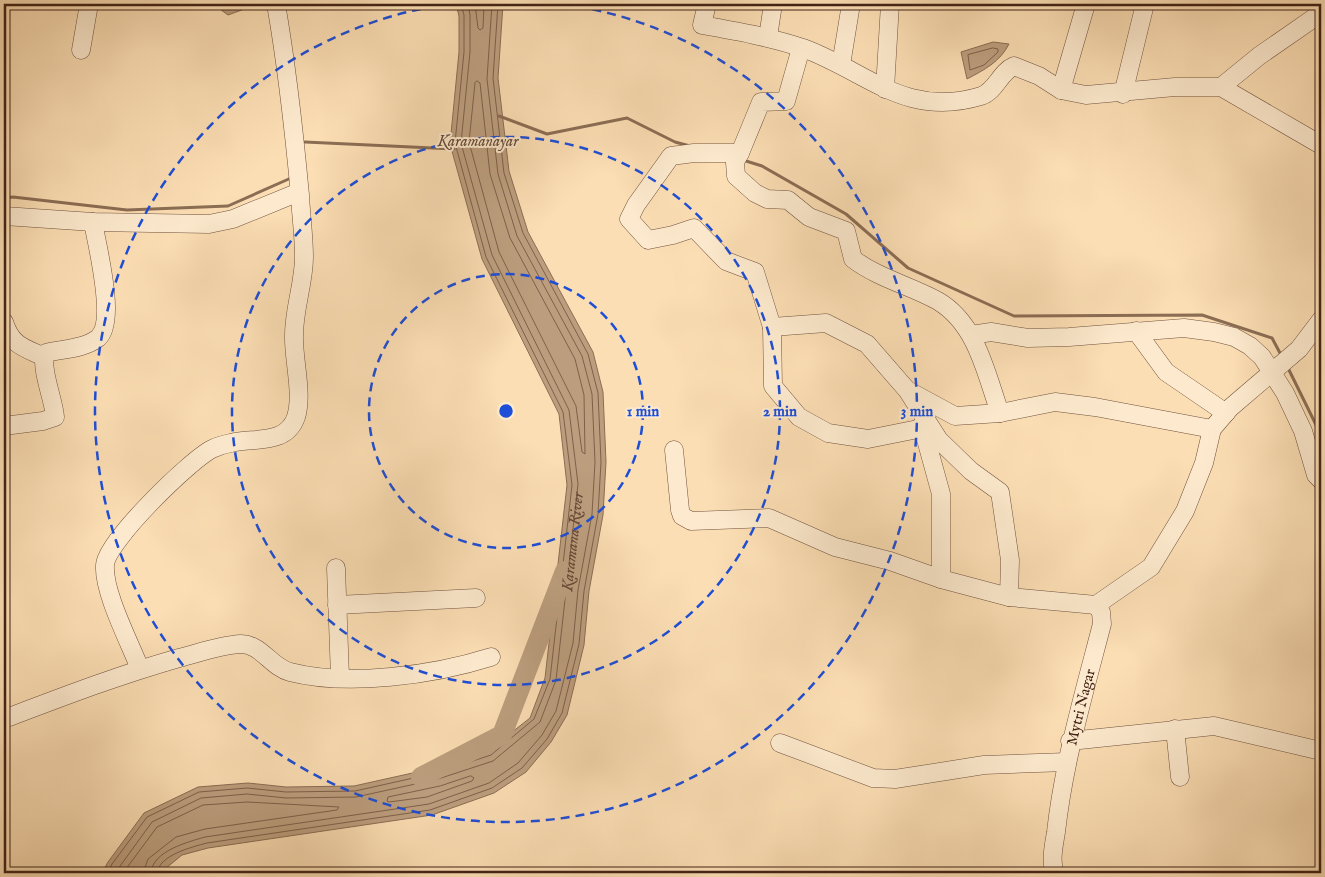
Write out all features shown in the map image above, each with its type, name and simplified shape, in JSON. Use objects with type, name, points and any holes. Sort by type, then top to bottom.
[{"type":"street","points":[[81,50],[89,4]]},
{"type":"street","points":[[140,669],[107,586],[104,564],[111,549],[132,522],[181,474],[211,449],[232,442],[277,438],[290,428],[296,417],[297,372],[294,338],[304,260],[299,170],[276,4]]},
{"type":"street","points":[[707,4],[702,25],[768,37],[802,48],[841,65],[885,89],[914,100],[952,103],[984,95],[996,85],[1007,69],[1014,66],[1039,76],[1061,90],[1086,96],[1123,94],[1175,87],[1221,87],[1321,145]]},
{"type":"street","points":[[768,37],[773,4]]},
{"type":"street","points":[[841,65],[851,4]]},
{"type":"street","points":[[885,89],[890,4]]},
{"type":"street","points":[[1061,90],[1086,4]]},
{"type":"street","points":[[1123,94],[1145,4]]},
{"type":"street","points":[[1221,87],[1259,56],[1321,13]]},
{"type":"street","points":[[802,48],[786,101],[761,102],[735,162],[736,176],[745,185],[767,199],[788,200],[809,217],[846,231],[853,259],[866,269],[939,302],[959,317],[971,336],[1000,413]]},
{"type":"street","points":[[740,153],[694,153],[671,156],[636,205],[629,219],[648,240],[694,228],[726,261],[756,272],[772,327],[773,386],[799,417],[828,433],[868,438],[923,428]]},
{"type":"street","points":[[4,216],[94,222],[209,224],[232,220],[299,192]]},
{"type":"street","points":[[4,426],[42,421],[55,417],[44,357],[46,353],[88,343],[98,338],[104,330],[105,296],[94,222]]},
{"type":"street","points":[[674,450],[680,510],[682,516],[691,521],[769,518],[835,547],[890,561],[941,579],[1009,597],[1046,598],[1096,605],[1151,567],[1186,511],[1204,463],[1212,429],[1226,413],[1299,349],[1321,320]]},
{"type":"street","points":[[4,322],[9,336],[14,343],[44,357]]},
{"type":"street","points":[[772,327],[826,323],[867,344],[907,390],[939,440],[972,471],[1000,492],[1010,560],[1009,597]]},
{"type":"street","points":[[971,336],[991,332],[1010,337],[1053,337],[1184,328],[1234,337],[1250,346],[1262,357],[1295,410],[1312,465],[1316,475],[1321,480]]},
{"type":"street","points":[[1136,331],[1166,372],[1226,413]]},
{"type":"street","points":[[907,390],[955,416],[1000,413],[1054,402],[1095,407],[1212,429]]},
{"type":"street","points":[[907,390],[923,428],[941,494],[941,579]]},
{"type":"street","points":[[336,568],[340,677]]},
{"type":"street","points":[[337,605],[476,598]]},
{"type":"street","name":"Mytri Nagar","points":[[1054,873],[1052,862],[1058,811],[1070,741],[1102,624],[1101,612],[1096,605]]},
{"type":"street","points":[[4,719],[140,669],[215,648],[242,644],[258,650],[268,660],[288,671],[361,679],[463,666],[491,657]]},
{"type":"street","points":[[1070,741],[1214,726],[1321,750]]},
{"type":"street","points":[[1175,730],[1180,777]]},
{"type":"street","points":[[780,743],[873,778],[895,779],[984,765],[1067,762]]},
{"type":"water","points":[[213,4],[258,4],[228,15]]},
{"type":"water","name":"Karamanayar","points":[[456,4],[503,4],[498,78],[509,171],[528,232],[593,352],[603,392],[606,462],[603,515],[589,591],[584,645],[567,715],[551,742],[526,772],[494,793],[432,815],[208,848],[182,855],[160,873],[102,873],[144,813],[198,787],[248,783],[286,787],[354,786],[435,768],[489,750],[530,718],[545,678],[567,485],[559,414],[482,259],[450,144],[459,52],[459,16]]},
{"type":"water","points":[[993,42],[1009,44],[996,61],[967,79],[961,52]]},
{"type":"waterway","name":"Karamanayar","points":[[499,116],[547,134],[627,118],[675,142],[690,146]]},
{"type":"waterway","name":"Karamanayar","points":[[305,142],[454,149]]},
{"type":"waterway","points":[[746,161],[762,166],[846,214],[908,268],[1014,316],[1202,315],[1272,338],[1280,353]]},
{"type":"waterway","points":[[4,198],[13,197],[127,210],[228,206],[291,178]]},
{"type":"waterway","points":[[1289,370],[1321,435]]},
{"type":"waterway","name":"Karamana River","points":[[421,777],[502,735],[565,571]]}]
